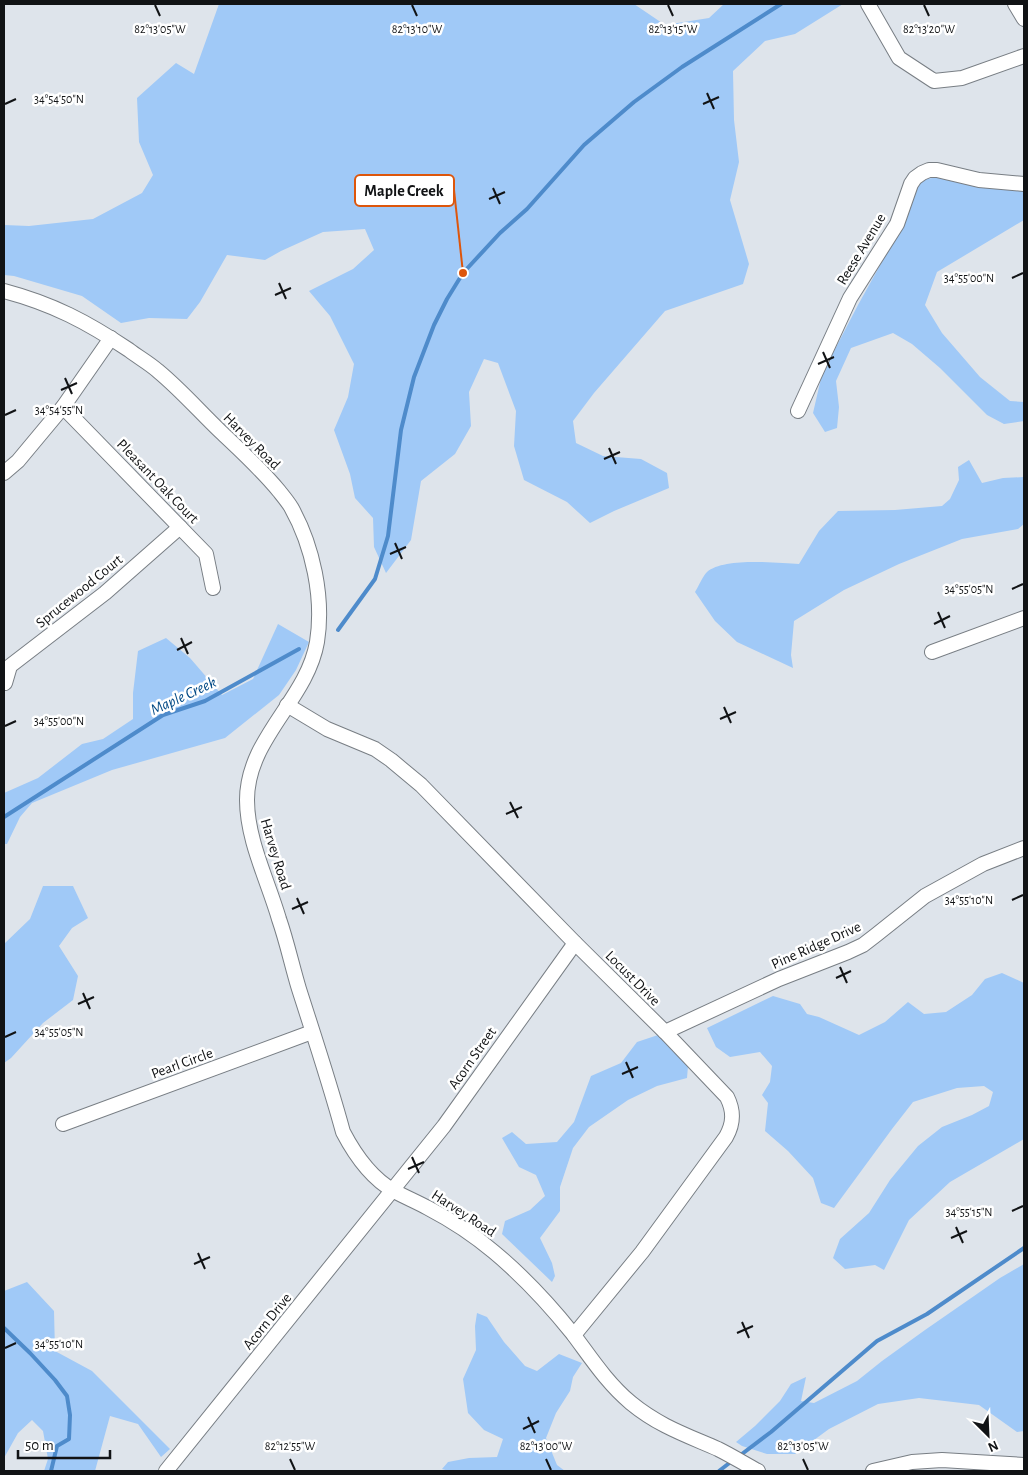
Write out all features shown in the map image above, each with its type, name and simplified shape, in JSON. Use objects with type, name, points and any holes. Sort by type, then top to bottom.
[{"type":"street","points":[[868,4],[899,58],[934,82],[962,78],[1024,56]]},
{"type":"street","points":[[1015,4],[1024,19]]},
{"type":"street","name":"Reese Avenue","points":[[798,411],[850,298],[897,224],[911,184],[915,178],[929,170],[937,170],[979,180],[1024,184]]},
{"type":"street","name":"Harvey Road","points":[[4,291],[56,308],[88,323],[158,370],[260,468],[291,506],[302,532],[312,560],[318,587],[319,608],[316,644],[305,677],[256,758],[248,791],[248,818],[343,1132],[351,1148],[362,1163],[393,1190],[436,1212],[461,1228],[493,1251],[522,1276],[549,1305],[599,1370],[632,1403],[670,1429],[726,1453],[755,1470]]},
{"type":"street","points":[[4,473],[18,462],[63,407],[111,338]]},
{"type":"street","name":"Pleasant Oak Court","points":[[63,407],[206,554],[213,588]]},
{"type":"street","name":"Sprucewood Court","points":[[5,683],[10,666],[105,593],[180,527]]},
{"type":"street","points":[[932,652],[1024,618]]},
{"type":"street","name":"Locust Drive","points":[[287,705],[327,728],[375,749],[421,785],[575,943],[666,1032],[726,1097],[730,1104],[733,1113],[730,1129],[642,1252],[574,1336]]},
{"type":"street","name":"Pine Ridge Drive","points":[[666,1032],[779,978],[856,948],[876,935],[925,896],[983,864],[1024,848]]},
{"type":"street","name":"Acorn Street","points":[[393,1190],[444,1126],[575,943]]},
{"type":"street","name":"Pearl Circle","points":[[63,1124],[312,1032]]},
{"type":"street","name":"Acorn Drive","points":[[166,1471],[393,1190]]},
{"type":"street","points":[[873,1471],[912,1462],[942,1460],[965,1466],[1024,1465]]},
{"type":"shaded area","points":[[219,4],[634,4],[665,25],[709,18],[724,4],[843,4],[795,34],[765,41],[733,71],[734,120],[739,162],[730,200],[749,264],[743,284],[665,311],[594,393],[573,421],[576,443],[603,456],[641,459],[667,473],[669,488],[590,523],[567,502],[524,480],[514,446],[516,411],[498,363],[484,359],[469,392],[471,426],[455,454],[421,481],[411,540],[386,573],[374,547],[373,518],[355,498],[350,474],[334,430],[348,397],[354,364],[330,316],[309,291],[353,269],[374,250],[365,229],[323,232],[265,260],[227,255],[200,302],[187,319],[149,318],[121,323],[82,296],[14,276],[4,275],[4,225],[29,226],[93,219],[142,193],[153,175],[139,142],[137,98],[176,63],[194,74]]},
{"type":"shaded area","points":[[943,177],[1024,190],[1024,220],[937,272],[925,305],[942,333],[980,377],[1010,401],[1024,402],[1024,421],[1004,424],[987,415],[940,368],[912,344],[893,333],[851,348],[836,381],[839,407],[837,428],[825,432],[813,413],[822,374],[904,222],[911,198],[923,179]]},
{"type":"shaded area","points":[[969,460],[982,483],[1003,478],[1024,477],[1024,524],[1018,529],[962,539],[899,564],[844,590],[794,621],[791,655],[793,668],[737,642],[715,621],[695,592],[707,572],[725,564],[765,562],[799,564],[819,531],[838,511],[895,510],[942,506],[950,499],[959,480],[958,467]]},
{"type":"shaded area","points":[[278,624],[309,642],[296,670],[279,695],[225,738],[112,770],[32,803],[20,817],[7,844],[4,844],[4,793],[38,778],[82,744],[103,739],[133,719],[133,693],[138,651],[166,638],[190,658],[222,695],[253,679]]},
{"type":"shaded area","points":[[43,886],[73,886],[88,918],[72,928],[59,946],[78,976],[73,1000],[43,1023],[11,1058],[4,1063],[4,944],[30,919]]},
{"type":"shaded area","points":[[1002,973],[1024,983],[1024,1139],[950,1182],[909,1220],[884,1270],[875,1265],[845,1269],[833,1258],[840,1239],[869,1213],[890,1180],[918,1146],[942,1127],[989,1106],[993,1092],[984,1086],[957,1088],[913,1102],[834,1208],[821,1203],[813,1178],[788,1151],[765,1131],[768,1103],[762,1095],[770,1082],[772,1066],[760,1052],[730,1057],[716,1047],[707,1028],[773,996],[800,1004],[807,1014],[819,1017],[859,1035],[885,1022],[908,1002],[924,1014],[946,1012],[972,995],[985,979]]},
{"type":"shaded area","points":[[658,1035],[688,1066],[687,1078],[657,1086],[628,1100],[589,1127],[573,1148],[560,1187],[560,1211],[540,1238],[552,1263],[555,1276],[552,1282],[502,1234],[505,1221],[530,1210],[545,1196],[536,1175],[519,1167],[502,1138],[512,1132],[526,1144],[557,1142],[574,1122],[591,1076],[621,1063],[637,1042]]},
{"type":"shaded area","points":[[1024,1264],[1024,1431],[1017,1432],[979,1405],[919,1398],[878,1404],[829,1429],[795,1454],[767,1454],[742,1446],[736,1442],[780,1401],[791,1384],[806,1377],[801,1401],[814,1403],[857,1381],[925,1330],[1000,1278]]},
{"type":"shaded area","points":[[27,1282],[54,1311],[55,1351],[92,1371],[170,1449],[161,1457],[138,1424],[110,1416],[95,1471],[44,1471],[48,1459],[43,1431],[32,1420],[18,1433],[4,1458],[4,1291]]},
{"type":"shaded area","points":[[477,1313],[487,1317],[504,1342],[525,1366],[537,1371],[559,1354],[582,1363],[573,1377],[570,1391],[556,1413],[546,1438],[557,1465],[565,1471],[449,1471],[442,1469],[448,1462],[469,1458],[497,1457],[503,1439],[484,1430],[468,1413],[463,1379],[476,1350],[475,1326]]},
{"type":"waterway","name":"Maple Creek","points":[[338,630],[375,579],[388,536],[401,430],[414,377],[434,325],[463,273],[500,233],[527,209],[584,145],[634,102],[682,67],[781,4]]},
{"type":"waterway","name":"Maple Creek","points":[[4,817],[163,715],[205,701],[299,649]]},
{"type":"waterway","points":[[738,1457],[771,1432],[877,1341],[927,1314],[1024,1248]]},
{"type":"waterway","points":[[4,1328],[30,1353],[67,1396],[70,1415],[69,1439],[57,1446],[51,1471]]},
{"type":"waterway","points":[[719,1471],[732,1461]]},
{"type":"place","name":"Maple Creek","points":[[463,273]]}]
